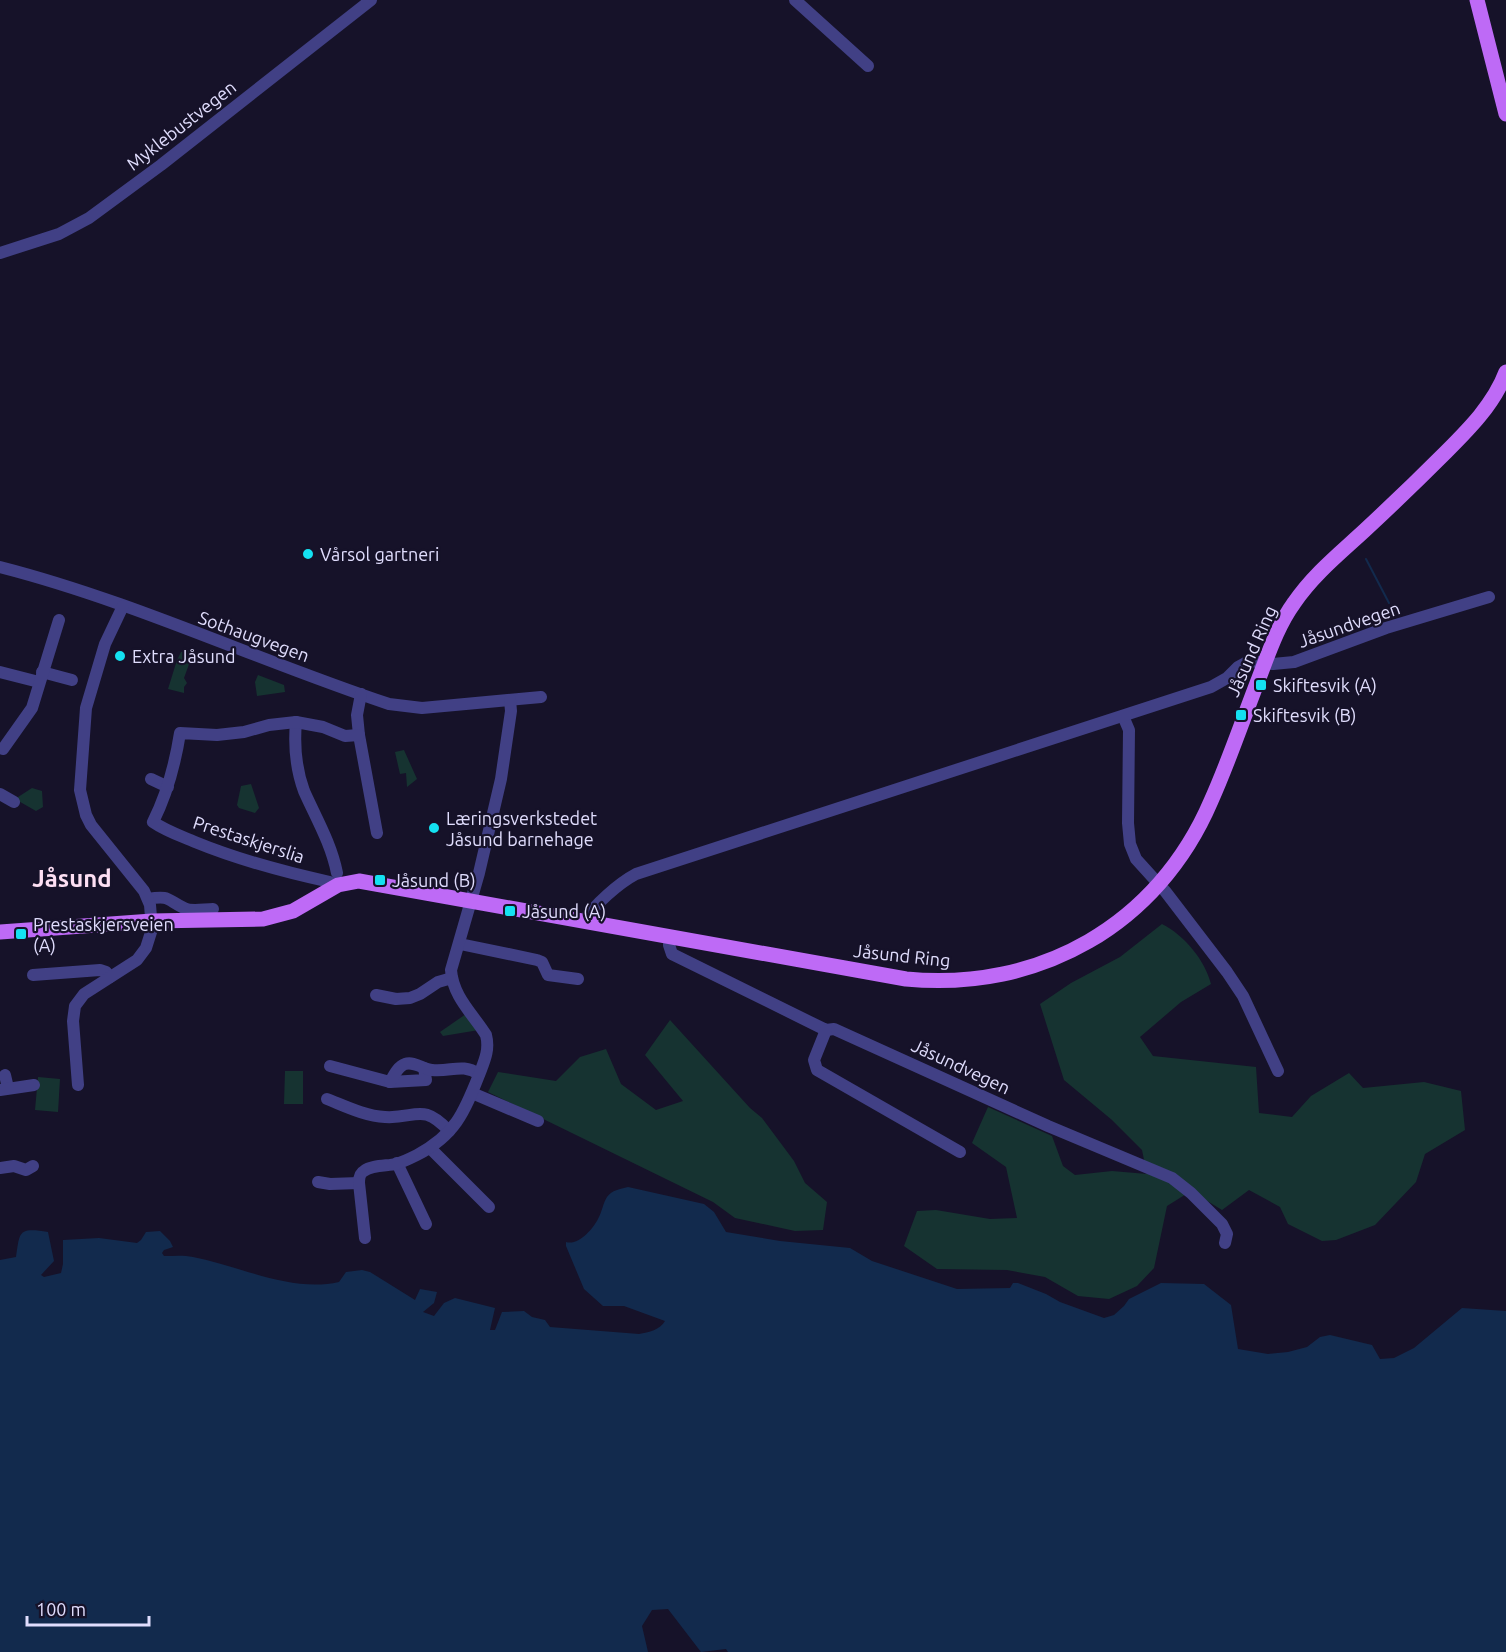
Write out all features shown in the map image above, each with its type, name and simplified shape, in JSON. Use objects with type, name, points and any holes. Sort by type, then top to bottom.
[{"type":"main road","points":[[1477,0],[1506,114]]},
{"type":"main road","name":"Jåsund Ring","points":[[0,932],[152,921],[263,919],[293,911],[335,880],[345,883],[364,881],[898,978],[937,981],[981,979],[1027,969],[1052,960],[1080,947],[1119,921],[1159,885],[1187,848],[1203,818],[1264,664],[1293,604],[1317,575],[1468,430],[1494,396],[1506,372]]},
{"type":"street","name":"Myklebustvegen","points":[[0,253],[59,234],[89,218],[161,165],[371,0]]},
{"type":"street","points":[[795,0],[868,66]]},
{"type":"street","name":"Sothaugvegen","points":[[0,567],[38,576],[118,604],[389,704],[422,708],[541,697]]},
{"type":"street","name":"Jåsundvegen","points":[[584,921],[627,878],[636,874],[1211,687],[1249,661],[1264,664],[1294,662],[1386,628],[1489,597]]},
{"type":"street","points":[[78,1085],[73,1021],[75,1006],[84,994],[131,964],[142,954],[151,936],[152,921],[148,898],[140,885],[94,830],[81,798],[80,774],[86,708],[118,604]]},
{"type":"street","points":[[3,749],[32,708],[59,621]]},
{"type":"street","points":[[0,672],[72,680]]},
{"type":"street","points":[[361,694],[357,715],[359,735],[377,833]]},
{"type":"street","points":[[365,1238],[360,1177],[365,1170],[397,1163],[430,1148],[449,1131],[465,1110],[487,1056],[486,1035],[467,1010],[452,978],[452,966],[472,901],[501,779],[511,711],[505,700]]},
{"type":"street","points":[[1123,716],[1129,730],[1128,823],[1130,844],[1136,858],[1227,972],[1243,996],[1278,1071]]},
{"type":"street","points":[[151,779],[168,787],[180,733],[217,735],[296,722],[323,727],[345,736],[359,735]]},
{"type":"street","points":[[296,722],[295,737],[301,780],[333,855],[335,880]]},
{"type":"street","name":"Prestaskjerslia","points":[[168,787],[153,822],[163,829],[268,868],[330,882],[335,880]]},
{"type":"street","points":[[0,794],[14,802]]},
{"type":"street","points":[[148,898],[164,897],[188,909],[213,909]]},
{"type":"street","name":"Jåsundvegen","points":[[670,937],[669,945],[672,954],[826,1030],[834,1029],[1048,1126],[1172,1178],[1222,1224],[1227,1234],[1225,1243]]},
{"type":"street","points":[[460,944],[537,960],[542,962],[548,975],[578,979]]},
{"type":"street","points":[[33,975],[100,970],[106,972],[110,977]]},
{"type":"street","points":[[376,995],[396,999],[410,998],[438,982],[452,978]]},
{"type":"street","points":[[826,1030],[814,1060],[814,1067],[817,1070],[960,1152]]},
{"type":"street","points":[[390,1082],[400,1066],[412,1063],[434,1070],[466,1068],[479,1074]]},
{"type":"street","points":[[330,1066],[390,1082],[426,1080],[424,1068]]},
{"type":"street","points":[[5,1075],[4,1089],[34,1085]]},
{"type":"street","points":[[472,1093],[538,1121]]},
{"type":"street","points":[[327,1099],[380,1117],[427,1114],[449,1131]]},
{"type":"street","points":[[430,1148],[489,1207]]},
{"type":"street","points":[[397,1163],[426,1224]]},
{"type":"street","points":[[0,1168],[14,1166],[26,1170],[33,1166]]},
{"type":"street","points":[[318,1182],[359,1183]]},
{"type":"green space","points":[[189,650],[192,656],[184,678],[187,683],[184,693],[168,689],[181,652]]},
{"type":"green space","points":[[258,675],[284,685],[285,692],[257,696],[255,682]]},
{"type":"green space","points":[[404,750],[417,779],[407,787],[406,773],[400,774],[395,752]]},
{"type":"green space","points":[[251,784],[259,808],[255,813],[239,808],[237,805],[241,786]]},
{"type":"green space","points":[[32,788],[42,791],[43,807],[36,811],[15,799]]},
{"type":"green space","points":[[1162,924],[1186,941],[1199,957],[1211,984],[1181,1002],[1140,1037],[1153,1056],[1256,1067],[1259,1113],[1292,1117],[1311,1096],[1349,1073],[1363,1088],[1424,1082],[1461,1091],[1465,1130],[1425,1154],[1416,1182],[1375,1225],[1336,1240],[1322,1241],[1288,1224],[1280,1207],[1249,1190],[1222,1210],[1191,1191],[1167,1206],[1154,1268],[1137,1286],[1109,1299],[1078,1296],[1045,1277],[1007,1270],[937,1269],[904,1246],[917,1211],[936,1210],[990,1219],[1017,1218],[1006,1167],[972,1143],[988,1107],[1052,1136],[1063,1166],[1075,1175],[1112,1171],[1147,1174],[1142,1150],[1112,1120],[1064,1080],[1040,1004],[1071,983],[1120,957]]},
{"type":"green space","points":[[466,1014],[479,1030],[443,1036],[440,1032]]},
{"type":"green space","points":[[670,1020],[750,1108],[762,1118],[794,1161],[805,1183],[827,1202],[823,1230],[795,1231],[735,1218],[713,1202],[488,1092],[498,1072],[556,1081],[580,1057],[606,1049],[621,1084],[656,1110],[683,1101],[645,1055]]},
{"type":"green space","points":[[285,1071],[303,1071],[303,1104],[284,1104]]},
{"type":"green space","points":[[38,1077],[60,1079],[58,1112],[35,1110]]},
{"type":"water","points":[[628,1187],[704,1204],[714,1212],[726,1232],[780,1241],[850,1248],[872,1261],[957,1289],[1010,1288],[1013,1283],[1018,1283],[1104,1318],[1114,1315],[1129,1299],[1161,1283],[1204,1284],[1231,1305],[1238,1349],[1268,1354],[1307,1347],[1320,1337],[1330,1335],[1372,1345],[1380,1359],[1394,1358],[1414,1348],[1462,1308],[1506,1311],[1506,1652],[728,1652],[726,1649],[701,1652],[668,1609],[652,1610],[642,1626],[648,1652],[0,1652],[0,1260],[16,1257],[18,1242],[25,1231],[48,1232],[54,1261],[41,1275],[44,1277],[61,1273],[63,1240],[99,1238],[137,1243],[146,1232],[160,1231],[173,1247],[164,1250],[162,1253],[164,1256],[193,1257],[266,1277],[303,1284],[339,1282],[346,1272],[362,1270],[370,1272],[415,1300],[420,1289],[437,1292],[434,1303],[423,1312],[434,1316],[444,1303],[455,1298],[495,1308],[490,1330],[495,1330],[502,1312],[524,1311],[532,1317],[545,1320],[550,1327],[639,1334],[657,1329],[665,1321],[624,1306],[603,1306],[584,1289],[566,1246],[566,1242],[575,1242],[593,1227],[609,1195],[616,1190]]},
{"type":"waterway","points":[[1366,559],[1389,603]]},
{"type":"place","name":"Vårsol gartneri","points":[[308,554]]},
{"type":"place","name":"Extra Jåsund","points":[[120,656]]},
{"type":"place","name":"Skiftesvik (A)","points":[[1261,685]]},
{"type":"place","name":"Skiftesvik (B)","points":[[1241,715]]},
{"type":"place","name":"Læringsverkstedet Jåsund barnehage","points":[[434,828]]},
{"type":"place","name":"Jåsund (B)","points":[[380,880]]},
{"type":"place","name":"Jåsund (A)","points":[[510,911]]},
{"type":"place","name":"Prestaskjersveien (A)","points":[[21,934]]},
{"type":"district","name":"Jåsund","points":[[72,878]]}]
